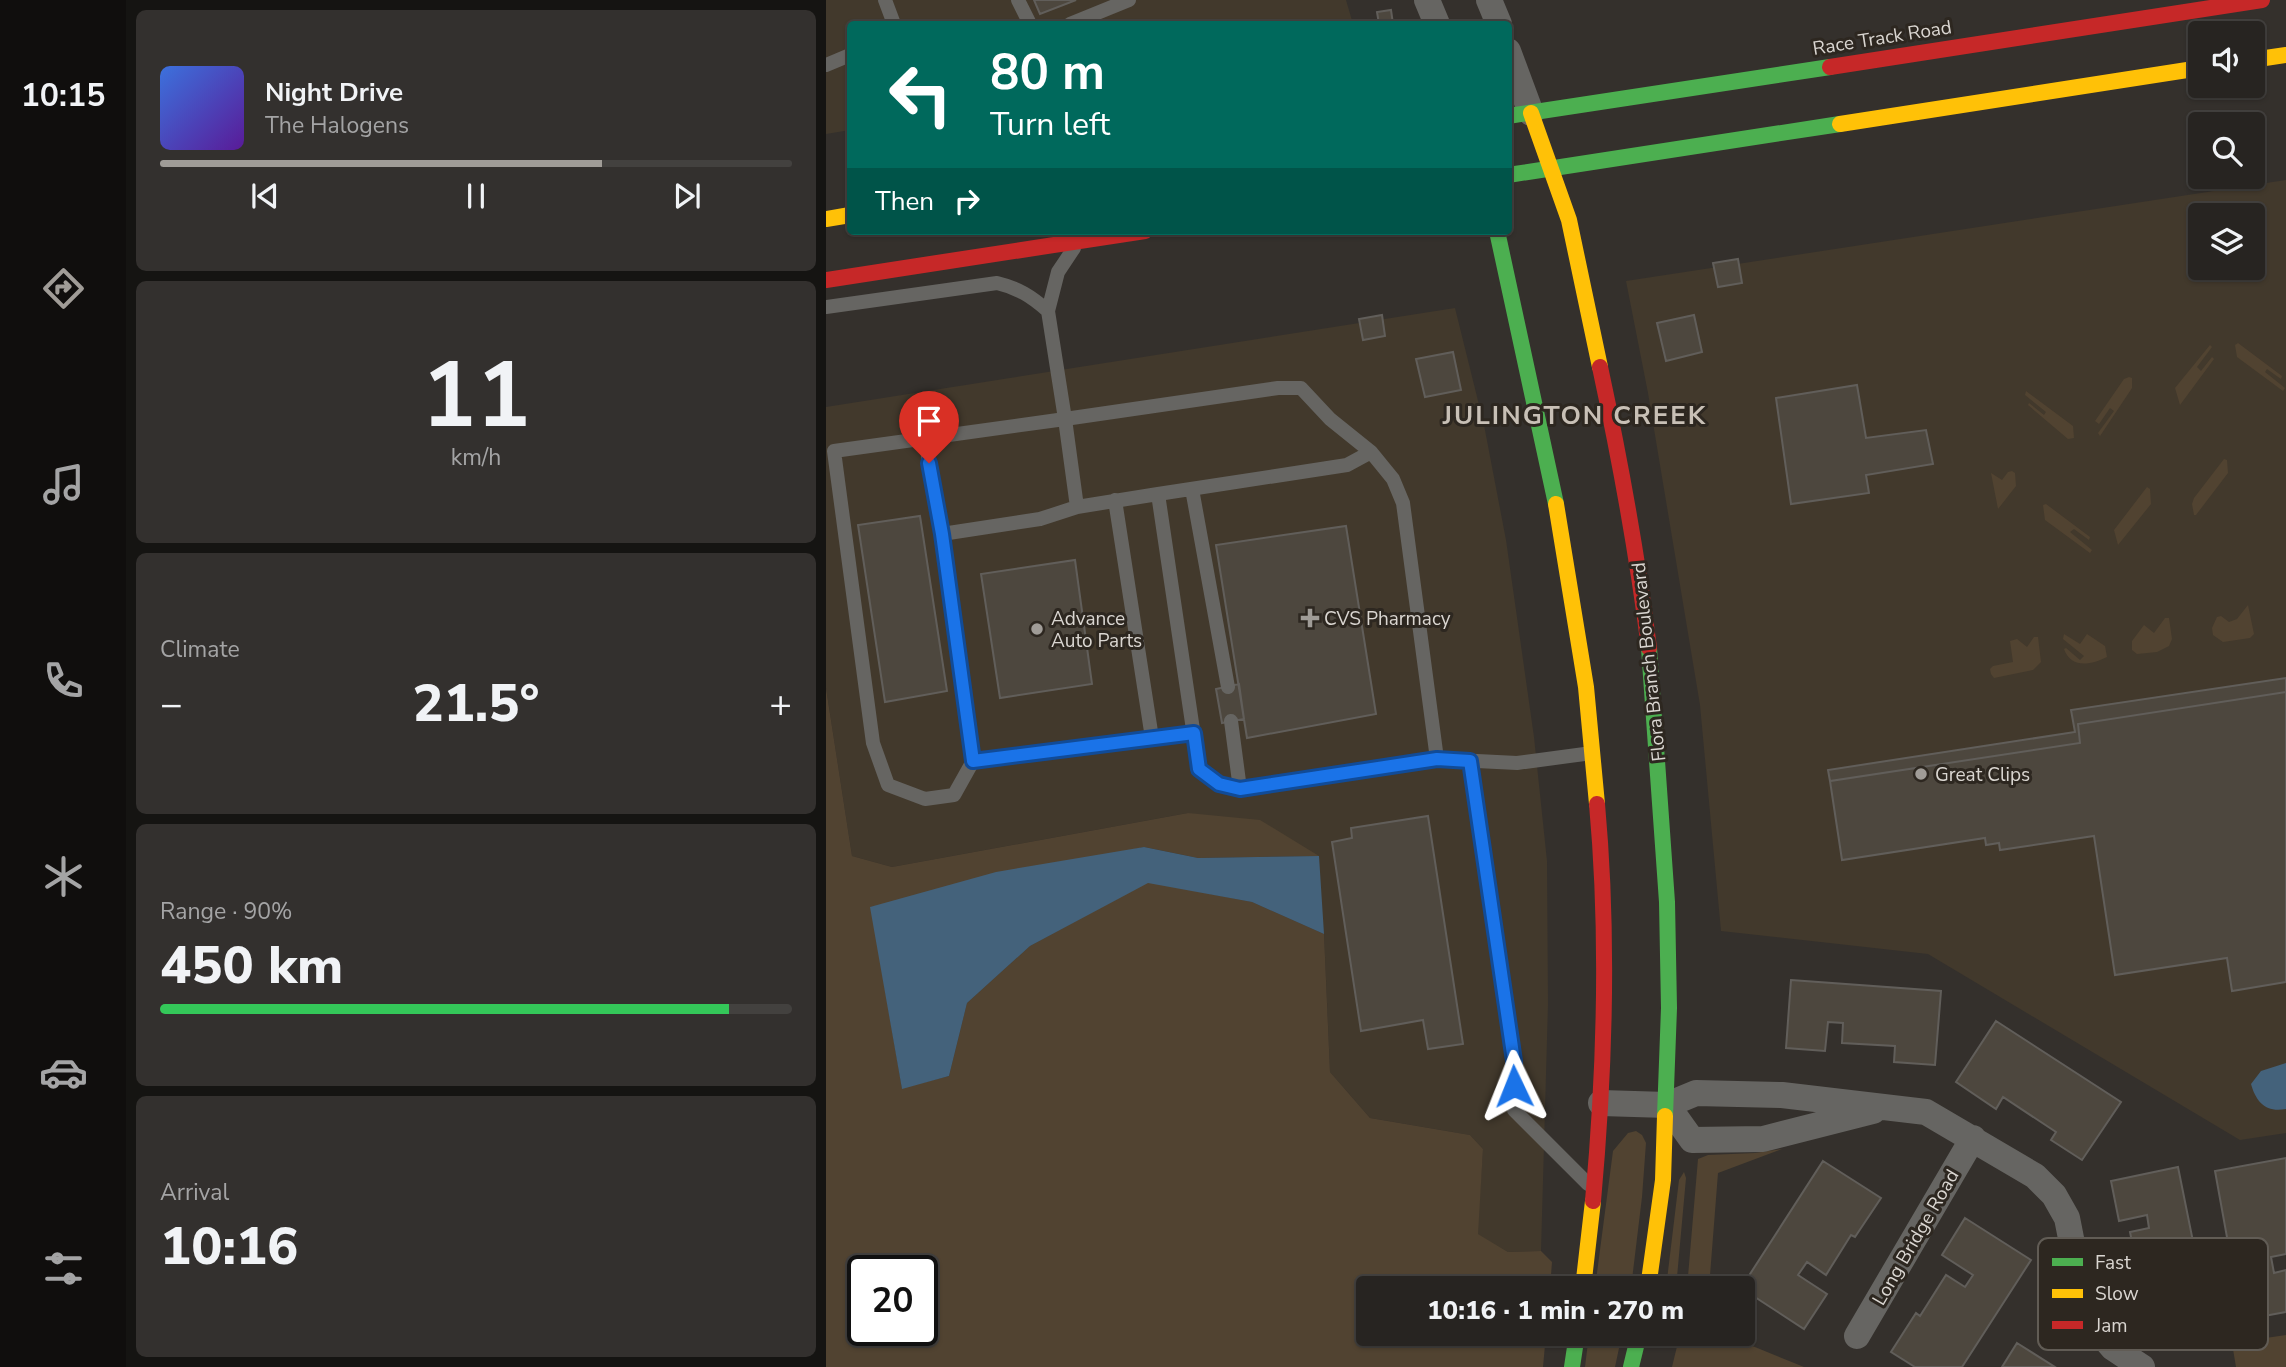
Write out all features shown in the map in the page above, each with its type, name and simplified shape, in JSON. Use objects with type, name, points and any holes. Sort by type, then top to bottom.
[{"type":"street","points":[[1427,0],[1436,21]]},
{"type":"street","points":[[1489,0],[1498,21]]},
{"type":"street","name":"Race Track Road","points":[[1520,114],[2262,0]]},
{"type":"street","points":[[2265,59],[2286,55]]},
{"type":"street","points":[[1512,174],[2188,70]]},
{"type":"street","name":"Flora Branch Boulevard","points":[[1512,72],[1520,114],[1552,169],[1569,220],[1618,450],[1640,576],[1652,672],[1667,902],[1669,1008],[1663,1180],[1650,1276]]},
{"type":"street","points":[[826,219],[847,216]]},
{"type":"street","points":[[826,279],[1118,235]]},
{"type":"street","points":[[1498,235],[1558,505],[1593,753],[1603,918],[1604,1011],[1601,1103],[1584,1276]]},
{"type":"street","points":[[1601,1103],[1667,1105],[1696,1093],[1782,1095],[1926,1112],[2035,1177],[2054,1195],[2067,1218],[2071,1238]]},
{"type":"street","points":[[1763,1095],[1763,1139]]},
{"type":"street","points":[[1667,1105],[1692,1140],[1742,1141],[1763,1139],[1888,1107]]},
{"type":"street","name":"Long Bridge Road","points":[[1857,1336],[1973,1138]]},
{"type":"street","points":[[1572,1367],[1575,1346]]},
{"type":"street","points":[[1631,1367],[1636,1346]]},
{"type":"street","points":[[2116,1350],[2140,1367]]},
{"type":"lane","points":[[885,0],[893,21]]},
{"type":"lane","points":[[1018,0],[1028,21]]},
{"type":"lane","points":[[1077,21],[1129,0]]},
{"type":"lane","points":[[826,65],[847,56]]},
{"type":"lane","points":[[1077,507],[1048,311],[1058,272],[1078,241]]},
{"type":"lane","points":[[826,307],[997,283],[1028,294],[1048,311]]},
{"type":"lane","points":[[925,439],[942,534],[973,761],[954,794],[925,799],[888,785],[873,743],[834,451],[1279,388],[1301,388],[1329,419],[1371,452],[1393,479],[1403,503],[1437,759]]},
{"type":"lane","points":[[942,534],[1040,519],[1077,507],[1115,500],[1347,465],[1371,452]]},
{"type":"lane","points":[[1192,489],[1228,687]]},
{"type":"lane","points":[[1158,494],[1199,769],[1219,784],[1240,789],[1437,759],[1517,763],[1593,753]]},
{"type":"lane","points":[[1115,500],[1152,738]]},
{"type":"lane","points":[[1231,721],[1240,789]]},
{"type":"lane","points":[[973,761],[1194,733]]},
{"type":"lane","points":[[1470,761],[1514,1061],[1514,1110],[1594,1190]]},
{"type":"shaded area","points":[[826,0],[1346,0],[1352,21],[847,21],[847,130],[826,134]]},
{"type":"shaded area","points":[[2286,180],[2286,1133],[2240,1140],[1928,954],[1721,931],[1700,705],[1648,393],[1626,281],[2227,189],[2265,189],[2265,183]]},
{"type":"shaded area","points":[[1455,308],[1484,425],[1506,540],[1534,737],[1547,861],[1548,1004],[1541,1251],[1508,1252],[1477,1234],[1483,1149],[1470,1135],[1370,1118],[1330,1072],[1324,934],[949,1076],[870,907],[1144,847],[1198,858],[1317,856],[1188,813],[892,867],[852,856],[826,688],[826,407]]},
{"type":"shaded area","points":[[2238,343],[2282,376],[2281,379],[2267,369],[2265,372],[2285,388],[2283,391],[2237,357],[2235,345]]},
{"type":"shaded area","points":[[2210,345],[2212,347],[2197,367],[2201,371],[2212,357],[2214,359],[2180,405],[2175,388]]},
{"type":"shaded area","points":[[2132,378],[2132,388],[2100,436],[2098,433],[2114,411],[2110,408],[2099,424],[2095,421],[2124,379]]},
{"type":"shaded area","points":[[2026,391],[2073,426],[2074,438],[2068,439],[2028,405],[2029,403],[2044,415],[2046,412],[2025,395]]},
{"type":"shaded area","points":[[2224,459],[2227,460],[2228,473],[2194,515],[2194,498]]},
{"type":"shaded area","points":[[2012,471],[2015,473],[2016,486],[1998,509],[1991,473],[2002,480]]},
{"type":"shaded area","points":[[2147,487],[2150,489],[2151,504],[2118,545],[2114,530]]},
{"type":"shaded area","points":[[2046,504],[2090,537],[2089,540],[2074,529],[2070,532],[2092,550],[2090,553],[2045,520],[2043,505]]},
{"type":"shaded area","points":[[2248,605],[2254,634],[2250,638],[2223,642],[2213,635],[2212,628],[2217,617],[2221,616],[2229,622],[2237,619]]},
{"type":"shaded area","points":[[2165,618],[2169,618],[2172,639],[2169,646],[2157,652],[2137,654],[2132,650],[2132,641],[2144,625],[2154,633]]},
{"type":"shaded area","points":[[2064,634],[2080,644],[2087,634],[2105,646],[2107,657],[2082,664],[2071,660],[2064,649],[2080,660],[2084,656],[2063,639]]},
{"type":"shaded area","points":[[2034,637],[2038,637],[2041,662],[2033,670],[1994,678],[1990,669],[1993,666],[2013,662],[2010,641],[2017,639],[2027,647]]},
{"type":"shaded area","points":[[826,688],[852,856],[892,867],[1188,813],[1260,820],[1319,856],[1198,858],[1144,847],[871,907],[902,1088],[949,1076],[967,1003],[1030,946],[1148,882],[1252,902],[1324,934],[1330,1072],[1370,1118],[1470,1135],[1483,1149],[1478,1234],[1508,1252],[1541,1251],[1552,1262],[1551,1276],[1356,1276],[1356,1346],[1545,1346],[1543,1367],[826,1367]]},
{"type":"shaded area","points":[[1636,1131],[1646,1143],[1632,1276],[1597,1276],[1613,1151],[1628,1133]]},
{"type":"shaded area","points":[[1782,1149],[1718,1173],[1710,1276],[1688,1276],[1698,1159],[1708,1155]]},
{"type":"shaded area","points":[[1684,1172],[1686,1178],[1677,1276],[1667,1276],[1679,1180]]},
{"type":"shaded area","points":[[2286,1335],[2286,1367],[2236,1367],[2233,1350],[2268,1350],[2268,1338]]},
{"type":"shaded area","points":[[1588,1346],[1619,1346],[1615,1367],[1585,1367]]},
{"type":"shaded area","points":[[1677,1346],[1752,1346],[1804,1367],[1672,1367]]},
{"type":"water","points":[[1144,847],[1198,858],[1319,856],[1324,934],[1252,902],[1148,883],[1030,946],[967,1003],[949,1076],[902,1089],[870,907],[996,872]]},
{"type":"water","points":[[2286,1063],[2286,1109],[2267,1108],[2259,1101],[2251,1084],[2261,1071]]},
{"type":"building","points":[[1034,0],[1076,0],[1040,14]]},
{"type":"building","points":[[1391,10],[1393,21],[1378,21],[1377,12]]},
{"type":"building","points":[[1738,259],[1742,283],[1718,287],[1713,263]]},
{"type":"building","points":[[1382,315],[1385,336],[1363,340],[1359,319]]},
{"type":"building","points":[[1694,315],[1702,352],[1666,361],[1657,323]]},
{"type":"building","points":[[1453,352],[1461,390],[1425,397],[1416,359]]},
{"type":"building","points":[[1857,385],[1866,438],[1926,430],[1933,464],[1866,475],[1869,493],[1791,504],[1776,398]]},
{"type":"building","points":[[920,516],[947,691],[885,702],[858,525]]},
{"type":"building","points":[[1346,526],[1376,714],[1247,738],[1216,545]]},
{"type":"building","name":"Advance Auto Parts","points":[[1075,560],[1092,684],[1000,698],[981,574]]},
{"type":"building","points":[[2286,678],[2286,692],[2078,724],[2080,743],[1830,781],[1828,770],[2075,732],[2071,710]]},
{"type":"building","points":[[1239,684],[1244,719],[1222,723],[1216,689]]},
{"type":"building","points":[[2286,692],[2286,982],[2232,991],[2227,958],[2115,975],[2094,836],[2000,850],[1999,843],[1986,845],[1985,838],[1842,860],[1830,781],[2080,743],[2078,724]]},
{"type":"building","points":[[1428,816],[1463,1044],[1428,1049],[1423,1020],[1361,1031],[1332,842],[1352,838],[1351,828]]},
{"type":"building","points":[[1791,980],[1941,991],[1935,1065],[1894,1062],[1895,1046],[1842,1043],[1843,1023],[1828,1022],[1825,1051],[1786,1048]]},
{"type":"building","points":[[1996,1021],[2121,1102],[2082,1160],[2051,1140],[2056,1132],[2003,1097],[1996,1109],[1956,1082]]},
{"type":"building","points":[[2286,1158],[2286,1254],[2271,1257],[2274,1273],[2286,1270],[2286,1312],[2268,1315],[2268,1238],[2227,1238],[2215,1171]]},
{"type":"building","points":[[1823,1161],[1881,1198],[1855,1237],[1851,1235],[1826,1275],[1807,1262],[1798,1275],[1827,1294],[1804,1329],[1755,1297],[1755,1276],[1749,1276]]},
{"type":"building","points":[[2178,1167],[2192,1238],[2131,1238],[2130,1232],[2149,1228],[2147,1215],[2119,1221],[2111,1181]]},
{"type":"building","points":[[1965,1218],[2031,1260],[1962,1367],[1915,1367],[1891,1352],[1916,1313],[1920,1316],[1946,1275],[1965,1287],[1973,1275],[1942,1255]]},
{"type":"building","points":[[2017,1343],[2055,1367],[2002,1367]]},
{"type":"traffic: fast","points":[[1512,115],[1830,67]]},
{"type":"traffic: fast","points":[[1512,174],[1840,124]]},
{"type":"traffic: fast","points":[[1498,235],[1556,504]]},
{"type":"traffic: fast","points":[[1649,648],[1667,902],[1669,1008],[1665,1116]]},
{"type":"traffic: fast","points":[[1572,1367],[1575,1346]]},
{"type":"traffic: fast","points":[[1631,1367],[1636,1346]]},
{"type":"traffic: slow","points":[[2265,58],[2286,55]]},
{"type":"traffic: slow","points":[[1840,124],[2188,70]]},
{"type":"traffic: slow","points":[[1531,113],[1569,220],[1600,367]]},
{"type":"traffic: slow","points":[[826,219],[847,216]]},
{"type":"traffic: slow","points":[[1556,504],[1586,687],[1597,804]]},
{"type":"traffic: slow","points":[[1650,1276],[1663,1180],[1665,1116]]},
{"type":"traffic: slow","points":[[1584,1276],[1593,1201]]},
{"type":"traffic: jam","points":[[1830,67],[2262,0]]},
{"type":"traffic: jam","points":[[826,280],[1119,235]]},
{"type":"traffic: jam","points":[[1600,367],[1627,507],[1649,648]]},
{"type":"traffic: jam","points":[[1593,1201],[1604,1002],[1603,903],[1597,804]]},
{"type":"place","name":"CVS Pharmacy","points":[[1310,618]]},
{"type":"place","name":"Advance Auto Parts","points":[[1037,629]]},
{"type":"place","name":"Great Clips","points":[[1921,774]]},
{"type":"district","name":"JULINGTON CREEK","points":[[1575,415]]},
{"type":"route","points":[[929,463],[942,534],[973,761],[1194,733],[1199,769],[1219,784],[1240,789],[1437,759],[1470,761],[1514,1061],[1514,1086]]}]
